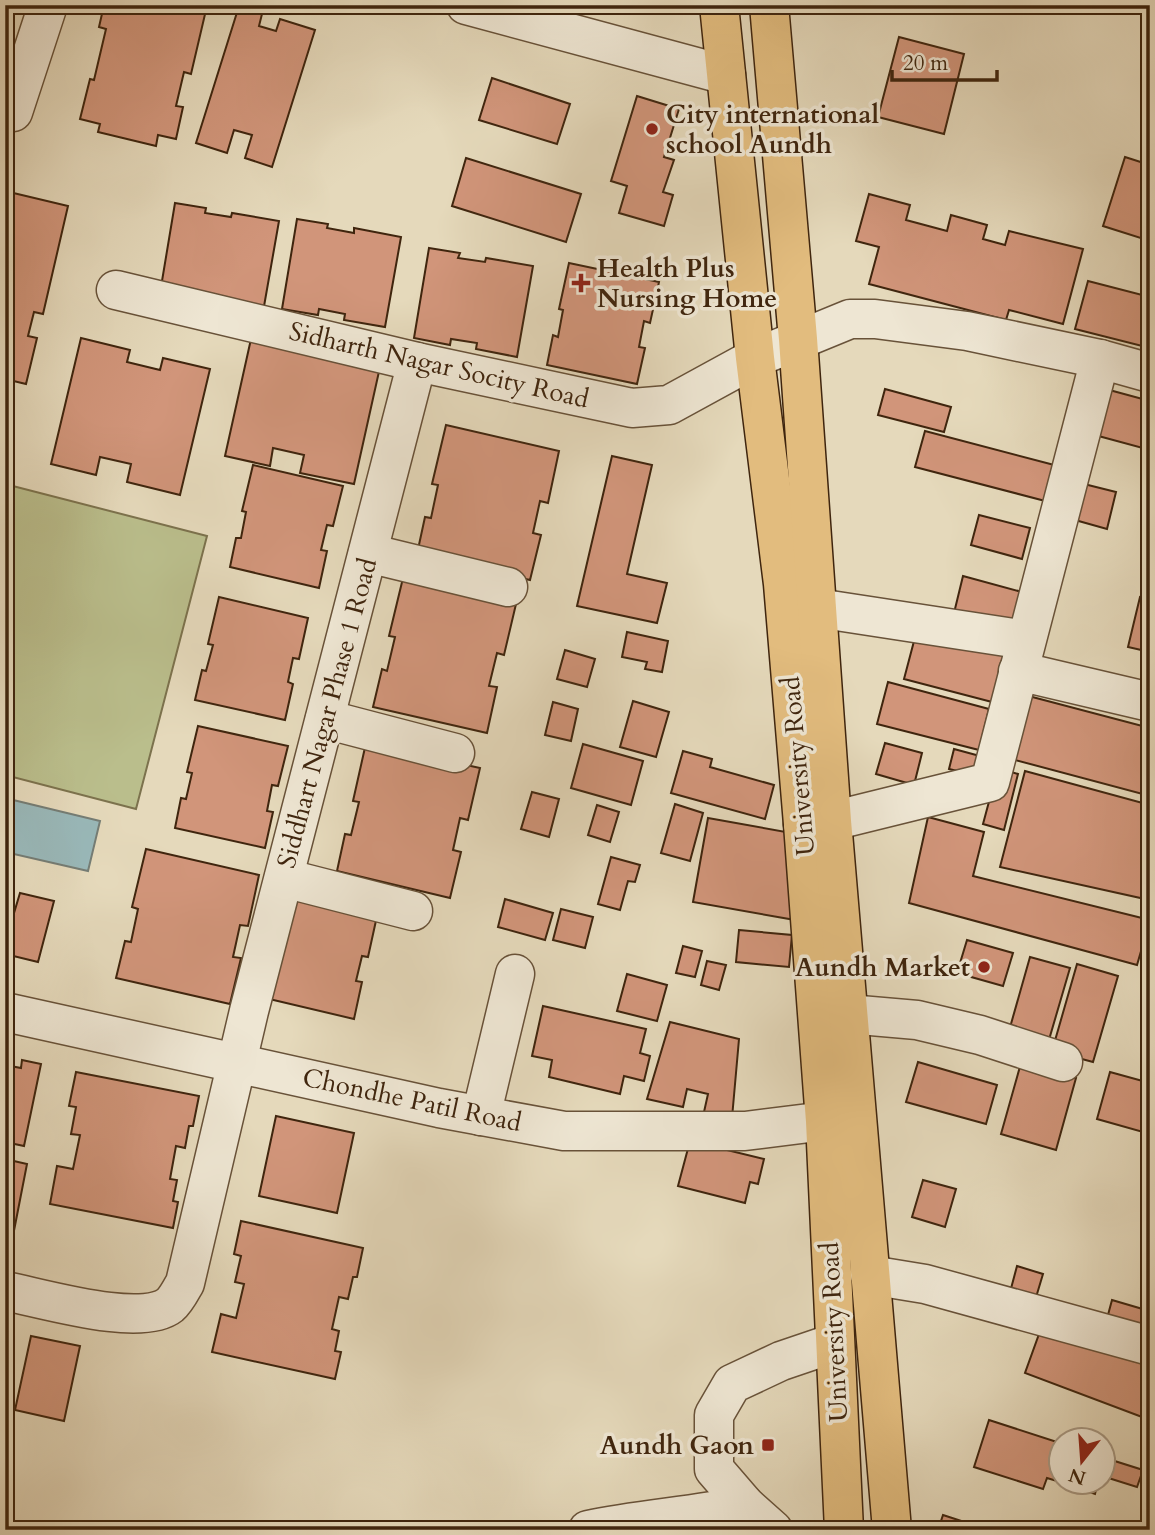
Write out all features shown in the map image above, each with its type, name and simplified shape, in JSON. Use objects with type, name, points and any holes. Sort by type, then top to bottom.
[{"type":"main road","name":"University Road","points":[[719,5],[755,358],[783,584],[848,1014],[892,1530]]},
{"type":"main road","name":"University Road","points":[[769,5],[798,339],[817,608],[818,823],[825,1121],[844,1530]]},
{"type":"street","points":[[13,112],[48,5]]},
{"type":"street","points":[[466,5],[725,62]]},
{"type":"street","points":[[564,5],[725,62]]},
{"type":"street","name":"Sidharth Nagar Socity Road","points":[[116,290],[417,362],[632,408],[669,405],[755,358],[850,319],[875,319],[967,331],[1100,359],[1150,373]]},
{"type":"street","points":[[818,823],[990,782],[1100,359]]},
{"type":"street","name":"Siddhart Nagar Phase 1 Road","points":[[5,1290],[125,1315],[157,1312],[172,1304],[185,1283],[236,1063],[417,362]]},
{"type":"street","points":[[368,553],[508,587]]},
{"type":"street","points":[[817,608],[1022,656],[1150,702]]},
{"type":"street","points":[[325,719],[455,753]]},
{"type":"street","points":[[284,878],[413,911]]},
{"type":"street","points":[[481,1116],[515,974]]},
{"type":"street","name":"Chondhe Patil Road","points":[[5,1012],[481,1116],[564,1131],[745,1131],[825,1121]]},
{"type":"street","points":[[848,1014],[917,1020],[979,1035],[1063,1062]]},
{"type":"street","points":[[870,1275],[925,1284],[1150,1346]]},
{"type":"street","points":[[774,1530],[745,1505],[714,1469],[714,1415],[732,1384],[781,1361],[834,1343]]},
{"type":"street","points":[[588,1530],[624,1522],[698,1515],[745,1505]]},
{"type":"green space","points":[[5,484],[207,536],[136,809],[5,775]]},
{"type":"water","points":[[5,798],[100,821],[88,871],[5,852]]},
{"type":"building","points":[[104,5],[188,5],[206,10],[191,74],[184,72],[176,106],[183,107],[176,139],[158,135],[156,146],[98,132],[100,124],[80,119],[90,79],[94,80],[106,29],[99,27]]},
{"type":"building","points":[[239,6],[262,14],[259,26],[276,31],[280,19],[315,30],[272,167],[245,158],[252,135],[234,130],[227,153],[196,143]]},
{"type":"building","points":[[899,37],[964,54],[944,134],[878,117]]},
{"type":"building","points":[[492,78],[570,104],[557,144],[479,120]]},
{"type":"building","points":[[637,96],[679,109],[664,157],[674,160],[663,192],[673,195],[664,226],[619,213],[627,186],[611,181]]},
{"type":"building","points":[[1125,157],[1150,165],[1150,241],[1103,226]]},
{"type":"building","points":[[466,158],[581,194],[566,242],[452,206]]},
{"type":"building","points":[[5,191],[68,206],[43,314],[34,312],[28,336],[37,338],[26,384],[5,379]]},
{"type":"building","points":[[869,194],[910,205],[906,220],[947,231],[951,215],[987,225],[983,239],[1005,245],[1009,231],[1083,249],[1063,324],[1009,310],[1006,320],[869,284],[879,247],[856,241]]},
{"type":"building","points":[[175,203],[206,208],[205,213],[231,217],[232,213],[279,221],[263,312],[160,293]]},
{"type":"building","points":[[297,219],[328,224],[327,228],[354,233],[354,228],[401,237],[385,327],[344,320],[345,314],[319,309],[318,315],[282,309]]},
{"type":"building","points":[[429,248],[460,253],[458,258],[485,262],[486,258],[533,266],[517,357],[476,349],[477,343],[451,339],[450,345],[414,338]]},
{"type":"building","points":[[569,263],[659,282],[650,323],[644,321],[639,347],[645,348],[637,384],[547,365],[553,335],[558,337],[563,310],[559,309]]},
{"type":"building","points":[[1088,281],[1150,297],[1150,348],[1075,329]]},
{"type":"building","points":[[253,330],[382,358],[354,484],[300,473],[304,455],[273,448],[270,466],[225,456]]},
{"type":"building","points":[[81,338],[130,350],[127,362],[160,370],[163,358],[210,369],[180,495],[127,482],[131,464],[100,457],[96,475],[51,464]]},
{"type":"building","points":[[1102,388],[1150,401],[1150,450],[1091,434]]},
{"type":"building","points":[[885,389],[951,407],[944,432],[878,415]]},
{"type":"building","points":[[446,425],[559,451],[548,503],[540,501],[533,533],[541,535],[530,580],[417,554],[425,517],[431,518],[438,485],[432,484]]},
{"type":"building","points":[[925,431],[1058,466],[1049,502],[915,467]]},
{"type":"building","points":[[612,456],[652,465],[627,574],[667,583],[657,623],[577,606]]},
{"type":"building","points":[[253,465],[343,486],[333,526],[327,525],[321,550],[327,551],[319,588],[230,567],[236,538],[241,538],[246,512],[242,511]]},
{"type":"building","points":[[1084,484],[1116,492],[1107,529],[1075,520]]},
{"type":"building","points":[[979,515],[1030,528],[1022,559],[971,545]]},
{"type":"building","points":[[963,576],[1033,595],[1024,631],[954,613]]},
{"type":"building","points":[[403,578],[516,604],[504,655],[497,653],[489,686],[497,687],[487,733],[373,707],[382,669],[387,671],[395,637],[389,636]]},
{"type":"building","points":[[219,597],[308,618],[299,659],[293,658],[288,682],[293,684],[285,720],[195,700],[202,670],[206,671],[213,645],[208,644]]},
{"type":"building","points":[[1140,597],[1150,600],[1150,652],[1128,647]]},
{"type":"building","points":[[918,626],[1006,649],[992,702],[904,679]]},
{"type":"building","points":[[627,632],[668,641],[662,672],[645,669],[647,662],[622,657]]},
{"type":"building","points":[[565,650],[595,659],[587,687],[557,679]]},
{"type":"building","points":[[888,682],[989,709],[979,750],[877,724]]},
{"type":"building","points":[[1021,694],[1150,728],[1150,796],[1004,757]]},
{"type":"building","points":[[633,701],[669,712],[656,757],[620,747]]},
{"type":"building","points":[[553,702],[578,709],[571,741],[545,735]]},
{"type":"building","points":[[198,726],[288,746],[278,786],[272,785],[267,811],[273,812],[265,848],[175,828],[181,798],[186,799],[192,773],[187,772]]},
{"type":"building","points":[[366,743],[480,768],[468,820],[460,818],[453,850],[461,852],[450,898],[337,871],[345,834],[351,835],[359,802],[353,801]]},
{"type":"building","points":[[885,743],[922,753],[914,785],[876,774]]},
{"type":"building","points":[[583,744],[643,761],[631,805],[571,788]]},
{"type":"building","points":[[954,749],[991,759],[987,778],[949,769]]},
{"type":"building","points":[[683,751],[712,759],[710,767],[774,785],[765,819],[671,793]]},
{"type":"building","points":[[998,768],[1018,774],[1004,830],[983,824]]},
{"type":"building","points":[[1025,771],[1150,805],[1150,880],[1145,899],[1000,867]]},
{"type":"building","points":[[532,792],[559,799],[549,837],[521,829]]},
{"type":"building","points":[[675,804],[703,813],[690,861],[661,853]]},
{"type":"building","points":[[597,805],[619,812],[610,842],[588,835]]},
{"type":"building","points":[[928,817],[984,832],[973,876],[1150,920],[1137,965],[909,903]]},
{"type":"building","points":[[708,818],[797,834],[795,920],[693,902]]},
{"type":"building","points":[[146,849],[259,875],[248,926],[240,925],[233,957],[241,958],[230,1004],[116,978],[125,941],[131,942],[138,909],[132,907]]},
{"type":"building","points":[[611,857],[640,865],[635,882],[628,881],[620,910],[598,904]]},
{"type":"building","points":[[20,893],[54,901],[38,962],[5,954],[5,911],[14,913]]},
{"type":"building","points":[[288,896],[377,916],[368,957],[362,956],[356,981],[362,982],[354,1019],[265,998]]},
{"type":"building","points":[[505,899],[553,913],[545,940],[498,927]]},
{"type":"building","points":[[561,909],[593,917],[585,948],[553,940]]},
{"type":"building","points":[[739,930],[792,935],[789,967],[736,962]]},
{"type":"building","points":[[967,940],[1013,953],[1003,986],[957,973]]},
{"type":"building","points":[[683,946],[702,951],[695,977],[676,973]]},
{"type":"building","points":[[1030,957],[1070,968],[1046,1050],[1007,1038]]},
{"type":"building","points":[[707,961],[726,965],[719,990],[701,985]]},
{"type":"building","points":[[1077,964],[1118,976],[1093,1062],[1052,1051]]},
{"type":"building","points":[[627,974],[667,985],[657,1021],[617,1011]]},
{"type":"building","points":[[543,1006],[646,1029],[640,1053],[650,1056],[644,1081],[624,1076],[620,1094],[549,1077],[552,1060],[532,1056]]},
{"type":"building","points":[[670,1022],[739,1039],[732,1118],[704,1112],[708,1094],[687,1089],[683,1107],[647,1099]]},
{"type":"building","points":[[22,1060],[41,1064],[24,1146],[5,1142],[5,1065],[21,1068]]},
{"type":"building","points":[[918,1062],[997,1085],[986,1124],[906,1102]]},
{"type":"building","points":[[1021,1063],[1076,1078],[1056,1150],[1001,1134]]},
{"type":"building","points":[[76,1072],[199,1096],[185,1148],[176,1146],[170,1179],[177,1180],[173,1201],[178,1202],[173,1228],[50,1204],[57,1166],[73,1169],[80,1135],[71,1134],[76,1107],[69,1106]]},
{"type":"building","points":[[1110,1072],[1150,1083],[1150,1134],[1097,1119]]},
{"type":"building","points":[[276,1116],[354,1133],[337,1213],[259,1196]]},
{"type":"building","points":[[690,1141],[764,1159],[758,1184],[750,1182],[745,1203],[678,1186]]},
{"type":"building","points":[[5,1159],[27,1164],[11,1246],[5,1245]]},
{"type":"building","points":[[923,1180],[956,1189],[945,1227],[912,1217]]},
{"type":"building","points":[[241,1221],[363,1248],[357,1277],[353,1277],[348,1299],[339,1297],[332,1329],[339,1331],[335,1351],[341,1352],[335,1379],[212,1352],[221,1314],[236,1318],[244,1284],[235,1282],[241,1256],[234,1254]]},
{"type":"building","points":[[1017,1266],[1043,1274],[1034,1304],[1009,1296]]},
{"type":"building","points":[[1112,1300],[1146,1310],[1139,1337],[1105,1326]]},
{"type":"building","points":[[1043,1323],[1150,1363],[1150,1420],[1025,1373]]},
{"type":"building","points":[[31,1336],[80,1346],[64,1421],[15,1410]]},
{"type":"building","points":[[989,1420],[1046,1438],[1046,1481],[1043,1489],[974,1467]]},
{"type":"building","points":[[1116,1461],[1143,1470],[1137,1487],[1116,1480]]},
{"type":"building","points":[[943,1515],[989,1530],[938,1530]]},
{"type":"place","name":"City international school Aundh","points":[[652,129]]},
{"type":"place","name":"Health Plus Nursing Home","points":[[581,283]]},
{"type":"place","name":"Aundh Market","points":[[984,967]]},
{"type":"place","name":"Aundh Gaon","points":[[768,1445]]}]
